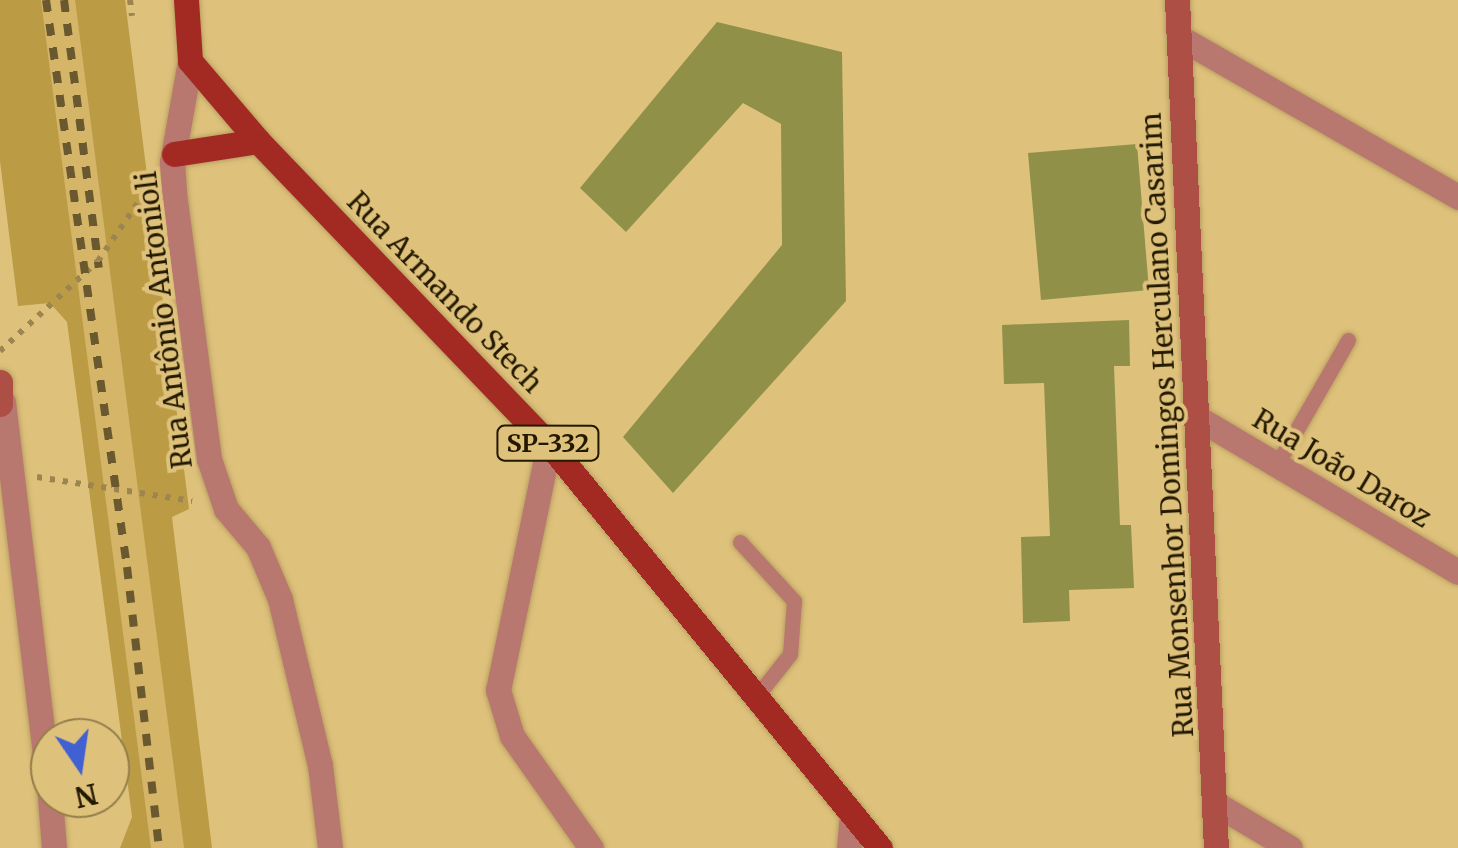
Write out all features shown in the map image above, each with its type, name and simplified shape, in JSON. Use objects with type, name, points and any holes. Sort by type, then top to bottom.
[{"type":"main road","points":[[186,0],[190,61]]},
{"type":"main road","name":"Rua Monsenhor Domingos Herculano Casarim","points":[[1178,0],[1216,848]]},
{"type":"main road","name":"Rua Armando Stech","points":[[190,61],[258,141],[549,444],[880,848]]},
{"type":"main road","points":[[173,158],[258,141]]},
{"type":"street","points":[[1179,37],[1458,197]]},
{"type":"street","name":"Rua Antônio Antonioli","points":[[190,61],[173,158],[209,459],[224,504],[258,547],[285,615],[320,765],[330,848]]},
{"type":"street","points":[[1,396],[40,718]]},
{"type":"street","name":"Rua João Daroz","points":[[1196,417],[1458,572]]},
{"type":"street","points":[[549,444],[498,690],[512,736],[591,848]]},
{"type":"street","points":[[1216,804],[1290,848]]},
{"type":"street","points":[[848,848],[852,814]]},
{"type":"street","points":[[52,818],[54,848]]},
{"type":"lane","points":[[1278,464],[1348,340]]},
{"type":"lane","points":[[740,542],[794,601],[790,654],[756,696]]},
{"type":"path","points":[[130,0],[132,16]]},
{"type":"path","points":[[0,351],[98,261],[136,200],[173,158]]},
{"type":"path","points":[[11,473],[224,504]]},
{"type":"shaded area","points":[[0,0],[41,0],[151,848],[120,848],[132,817],[130,718],[119,718],[67,322],[50,303],[18,306],[0,161]]},
{"type":"shaded area","points":[[41,0],[75,0],[184,848],[151,848]]},
{"type":"shaded area","points":[[75,0],[125,0],[189,509],[172,517],[212,848],[184,848]]},
{"type":"building","points":[[717,22],[842,52],[846,301],[673,493],[623,437],[782,245],[781,124],[743,103],[626,232],[580,188]]},
{"type":"building","points":[[1137,144],[1149,290],[1041,300],[1028,153]]},
{"type":"building","points":[[1129,320],[1130,366],[1114,366],[1120,525],[1131,525],[1134,588],[1069,590],[1070,621],[1023,623],[1021,537],[1050,536],[1044,383],[1004,384],[1002,325]]},
{"type":"railway","points":[[46,0],[127,567],[159,848]]},
{"type":"railway","points":[[64,0],[99,268]]}]
